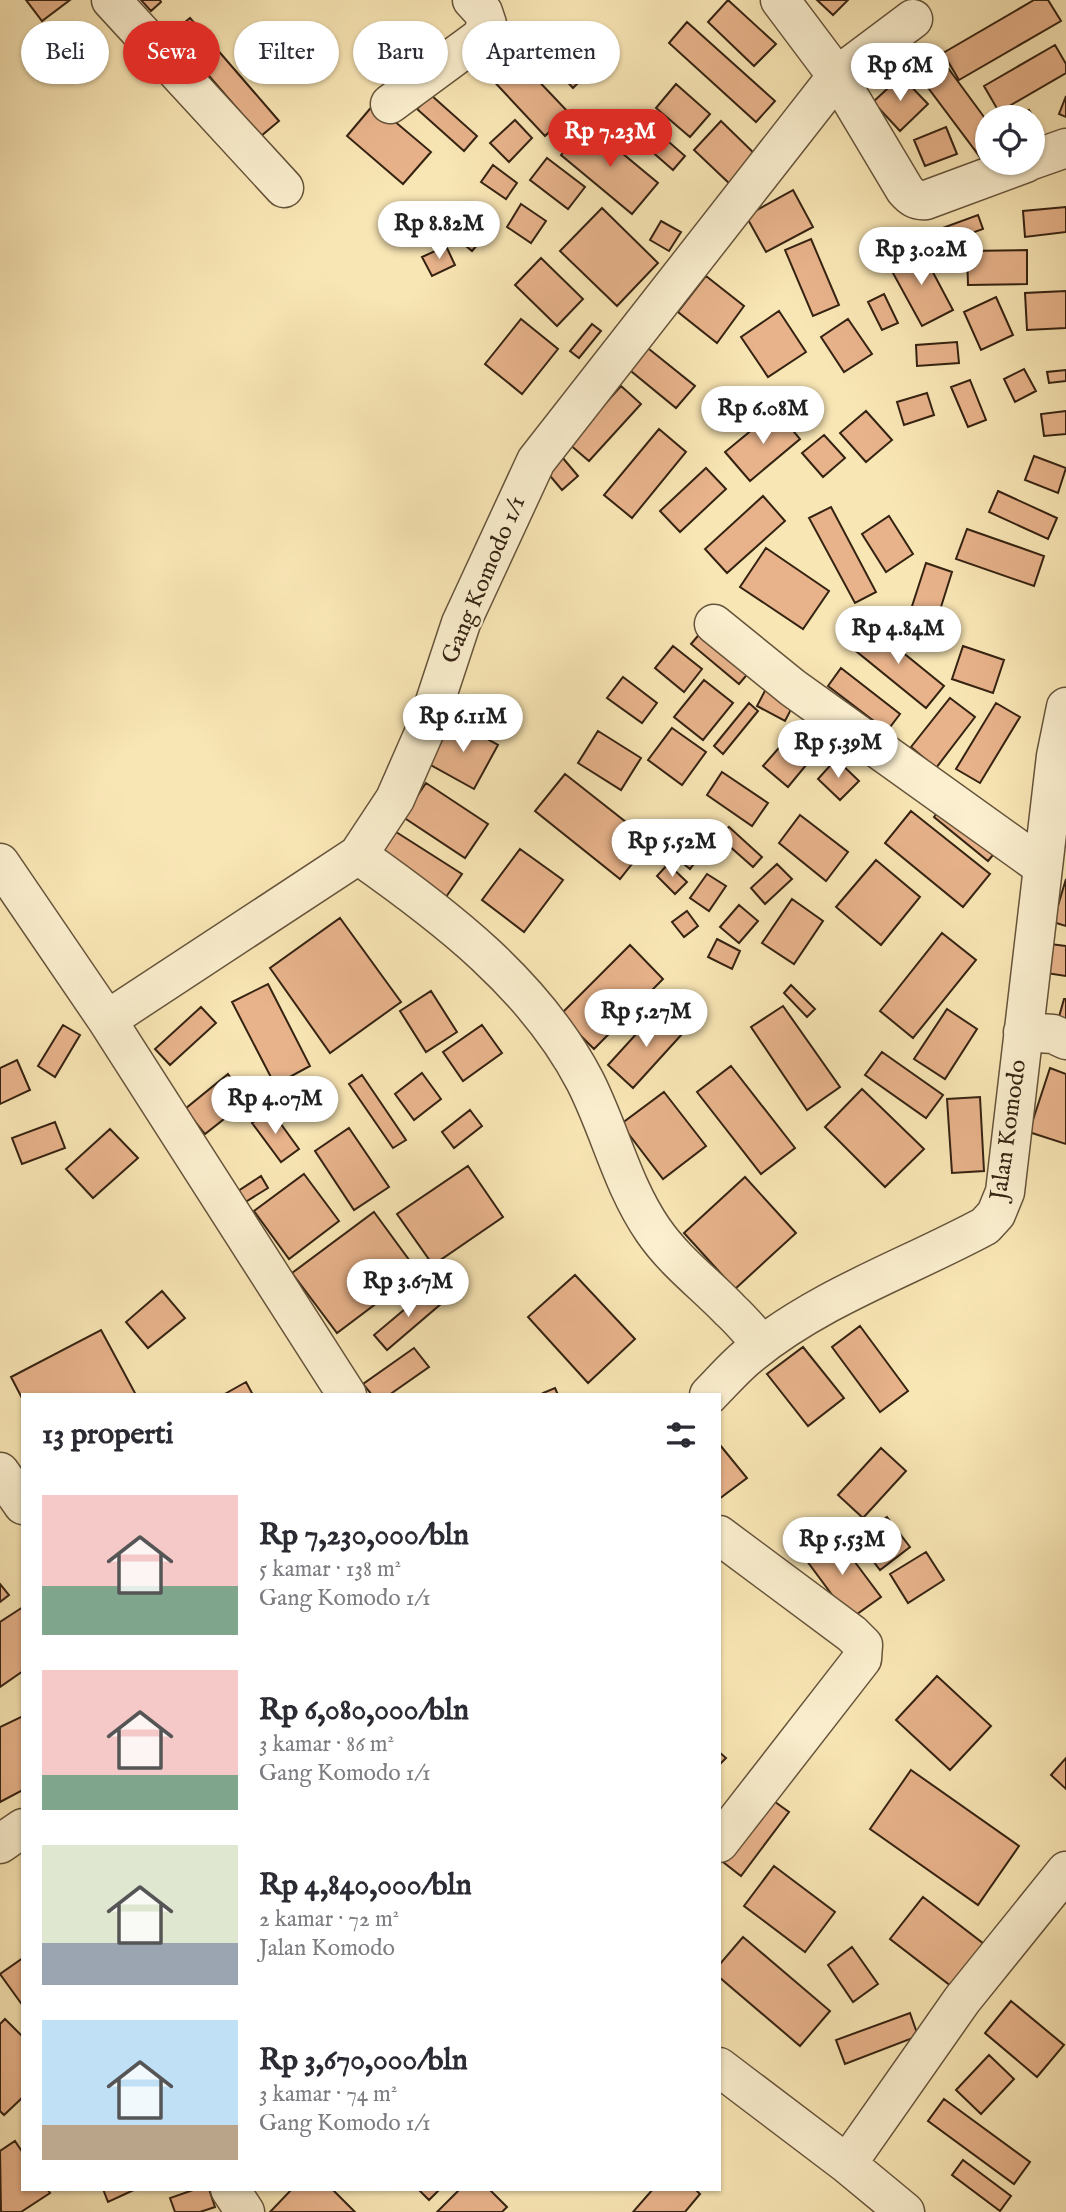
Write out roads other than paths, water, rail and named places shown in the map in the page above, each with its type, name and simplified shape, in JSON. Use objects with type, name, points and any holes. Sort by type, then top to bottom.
[{"type":"street","points":[[111,0],[284,188]]},
{"type":"street","points":[[390,104],[481,37],[487,24],[483,12],[472,0]]},
{"type":"street","points":[[780,0],[836,76],[905,190],[919,201],[926,200],[994,175]]},
{"type":"street","name":"Gang Komodo 1/1","points":[[107,1020],[358,855],[395,799],[427,726],[461,623],[536,461],[836,76],[913,19]]},
{"type":"street","points":[[1045,155],[1066,148]]},
{"type":"street","points":[[714,624],[793,688],[1043,867]]},
{"type":"street","name":"Jalan Komodo","points":[[711,1393],[762,1345],[843,1295],[977,1230],[990,1221],[1000,1207],[1005,1192],[1056,756],[1066,706]]},
{"type":"street","points":[[358,855],[431,908],[505,975],[537,1010],[584,1080],[629,1189],[654,1232],[674,1257],[730,1309],[762,1345]]},
{"type":"street","points":[[0,863],[107,1020],[347,1393]]},
{"type":"street","points":[[1023,1032],[1053,1034],[1066,1040]]},
{"type":"street","points":[[0,1472],[21,1503]]},
{"type":"street","points":[[721,1536],[863,1645],[862,1659],[721,1840]]},
{"type":"street","points":[[0,1844],[21,1829]]},
{"type":"street","points":[[847,2164],[962,2000],[1066,1871]]},
{"type":"street","points":[[721,2069],[847,2164],[905,2212]]},
{"type":"street","points":[[231,2191],[245,2212]]}]
